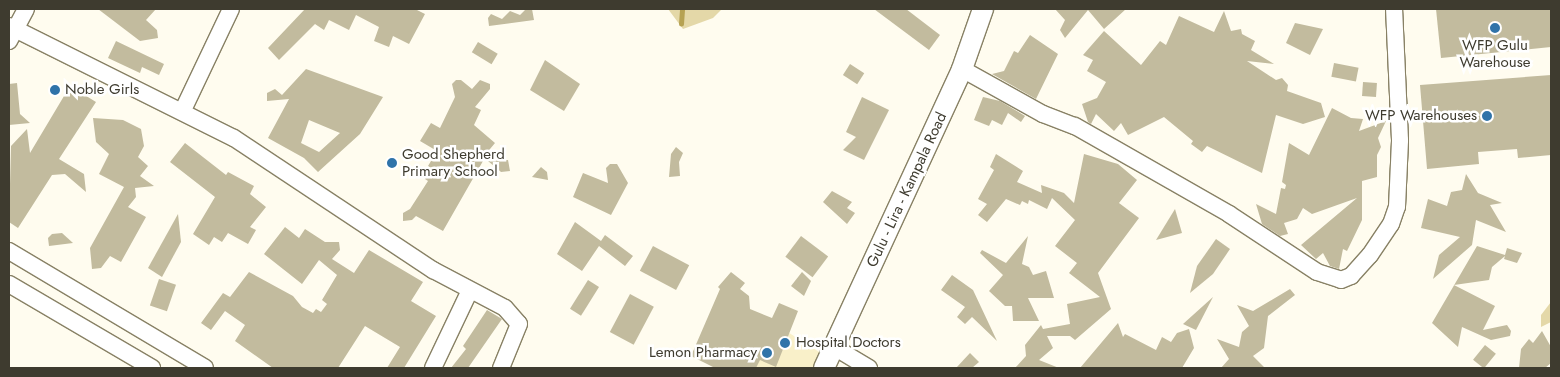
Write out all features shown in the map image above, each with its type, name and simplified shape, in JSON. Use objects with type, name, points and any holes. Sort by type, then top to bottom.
[{"type":"main road","name":"Gulu - Lira - Kampala Road","points":[[824,368],[962,69],[983,9]]},
{"type":"street","points":[[26,9],[11,32],[182,110],[234,138],[433,270],[505,308],[519,324],[501,368]]},
{"type":"street","points":[[182,110],[231,9]]},
{"type":"street","points":[[962,69],[1043,114],[1075,126],[1229,214],[1317,272],[1341,280],[1351,276],[1370,255],[1391,224],[1397,207],[1400,140],[1394,9]]},
{"type":"street","points":[[9,251],[205,368]]},
{"type":"street","points":[[9,284],[152,368]]},
{"type":"street","points":[[433,368],[470,290]]},
{"type":"street","points":[[834,347],[869,368]]},
{"type":"shaded area","points":[[668,9],[722,9],[713,18],[683,29]]},
{"type":"shaded area","points":[[1551,302],[1551,322],[1541,327],[1541,315]]},
{"type":"shaded area","name":"Hospital Doctors","points":[[775,324],[835,362],[832,368],[753,368]]},
{"type":"building","points":[[98,9],[156,9],[146,20],[157,30],[158,38],[140,41]]},
{"type":"building","points":[[305,9],[415,9],[425,14],[409,44],[393,36],[389,47],[374,41],[379,27],[356,15],[349,30],[329,20],[324,30],[315,24],[279,60],[268,48]]},
{"type":"building","points":[[532,9],[534,20],[489,26],[488,18],[491,14],[502,19],[510,11],[520,15],[525,10]]},
{"type":"building","points":[[874,9],[906,9],[940,35],[929,50]]},
{"type":"building","points":[[1055,9],[1126,9],[1104,29],[1088,10],[1065,38],[1060,30],[1065,20]]},
{"type":"building","name":"WFP Gulu Warehouse","points":[[1436,9],[1551,9],[1551,47],[1441,58]]},
{"type":"building","points":[[1224,11],[1231,31],[1241,29],[1242,34],[1255,41],[1251,50],[1274,64],[1247,61],[1276,80],[1282,78],[1288,85],[1287,91],[1321,103],[1325,117],[1303,124],[1276,115],[1262,173],[1207,146],[1202,152],[1191,144],[1193,141],[1164,117],[1128,135],[1121,123],[1114,131],[1096,114],[1091,124],[1088,122],[1082,104],[1097,98],[1106,82],[1087,71],[1093,60],[1083,55],[1104,31],[1141,65],[1160,41],[1166,45],[1179,16],[1214,32]]},
{"type":"building","points":[[1295,23],[1323,29],[1310,55],[1286,43]]},
{"type":"building","points":[[1030,35],[1058,54],[1036,99],[992,74],[1004,71],[1014,51],[1018,53]]},
{"type":"building","points":[[116,41],[164,64],[159,75],[142,67],[140,73],[108,58]]},
{"type":"building","points":[[478,42],[498,54],[492,64],[472,52]]},
{"type":"building","points":[[545,60],[580,84],[564,111],[530,90]]},
{"type":"building","points":[[1334,63],[1359,68],[1356,82],[1331,77]]},
{"type":"building","points":[[850,64],[864,73],[857,84],[843,75]]},
{"type":"building","points":[[306,69],[383,97],[360,134],[318,172],[304,158],[268,138],[289,99],[267,101],[267,93],[275,89],[282,95]],"holes":[[[309,120],[340,133],[319,152],[301,143]]]},
{"type":"building","name":"WFP Warehouses","points":[[1551,75],[1551,155],[1518,158],[1517,149],[1478,152],[1479,164],[1427,169],[1420,85]]},
{"type":"building","points":[[456,80],[461,80],[472,89],[480,80],[490,84],[490,89],[475,107],[481,110],[474,125],[495,143],[480,161],[483,161],[443,231],[416,216],[412,220],[403,221],[403,213],[410,209],[428,181],[425,179],[431,168],[428,166],[437,151],[420,141],[431,123],[440,128],[455,97],[452,84]]},
{"type":"building","points":[[1363,82],[1377,83],[1376,97],[1362,96]]},
{"type":"building","points":[[17,83],[20,114],[30,123],[9,125],[9,84]]},
{"type":"building","points":[[70,86],[96,102],[59,159],[84,174],[86,192],[65,174],[52,175],[18,228],[9,222],[11,146],[27,129],[30,153]]},
{"type":"building","points":[[862,97],[889,110],[864,160],[843,150],[856,137],[846,132]]},
{"type":"building","points":[[983,97],[1000,101],[1025,116],[1021,122],[1008,113],[1002,125],[992,120],[989,126],[974,120]]},
{"type":"building","points":[[1332,108],[1351,118],[1363,119],[1359,131],[1386,121],[1378,138],[1381,147],[1377,155],[1377,177],[1362,181],[1362,220],[1347,251],[1343,249],[1339,269],[1330,266],[1323,253],[1316,259],[1301,245],[1357,198],[1312,214],[1303,208],[1297,219],[1284,223],[1288,234],[1280,236],[1262,224],[1256,204],[1276,214],[1281,188],[1285,189],[1286,185],[1282,182],[1289,143],[1309,155]]},
{"type":"building","points":[[93,118],[123,120],[141,129],[144,146],[138,157],[148,166],[140,176],[154,186],[135,188],[136,197],[128,207],[146,217],[121,262],[110,256],[101,268],[92,269],[90,248],[124,187],[99,174],[109,154],[96,142]]},
{"type":"building","points":[[185,143],[226,175],[228,172],[254,186],[250,194],[266,207],[250,227],[256,230],[248,244],[228,233],[222,242],[214,237],[209,245],[193,234],[215,197],[170,162]]},
{"type":"building","points":[[676,147],[683,153],[679,162],[680,176],[669,177],[671,154]]},
{"type":"building","points":[[996,154],[1023,171],[1017,182],[1042,193],[1041,185],[1064,193],[1074,203],[1084,154],[1118,164],[1137,180],[1119,203],[1139,218],[1098,273],[1111,309],[1075,340],[1070,336],[1047,336],[1053,348],[1039,360],[1059,368],[1015,368],[1026,356],[1025,345],[1041,325],[1043,329],[1070,324],[1067,304],[1100,297],[1069,273],[1077,263],[1055,246],[1075,220],[1052,198],[1047,209],[1029,200],[1028,204],[1022,201],[1020,205],[1006,199],[987,222],[978,215],[987,204],[978,199],[994,170],[990,167]]},
{"type":"building","points":[[508,160],[510,171],[501,172],[488,161]]},
{"type":"building","points":[[610,164],[617,164],[628,183],[611,215],[573,197],[583,173],[608,183],[606,168]]},
{"type":"building","points":[[541,167],[547,172],[548,180],[532,177]]},
{"type":"building","points":[[1466,174],[1478,193],[1502,203],[1490,205],[1506,232],[1476,220],[1472,245],[1433,279],[1439,255],[1460,237],[1421,228],[1428,199],[1447,206],[1451,192],[1462,190]]},
{"type":"building","points":[[832,191],[852,202],[847,208],[855,213],[847,224],[823,202]]},
{"type":"building","points":[[1175,209],[1182,233],[1156,240]]},
{"type":"building","points":[[178,214],[181,242],[162,277],[148,268]]},
{"type":"building","points":[[575,222],[601,241],[605,235],[633,256],[625,266],[599,246],[582,271],[557,254]]},
{"type":"building","points":[[285,227],[299,238],[305,229],[325,242],[339,242],[340,250],[332,259],[354,273],[369,250],[423,282],[411,301],[436,316],[404,368],[387,368],[400,347],[365,326],[338,368],[273,368],[235,341],[245,325],[225,311],[211,330],[201,323],[223,293],[230,297],[249,272],[293,296],[302,307],[313,313],[316,309],[321,312],[327,304],[322,300],[337,275],[319,260],[302,284],[264,254]]},
{"type":"building","points":[[62,233],[73,243],[49,246],[48,238],[52,234]]},
{"type":"building","points":[[801,236],[828,256],[813,277],[785,257]]},
{"type":"building","points":[[1028,236],[1022,264],[1029,267],[1033,275],[1046,271],[1054,298],[1028,298],[1039,321],[1013,321],[1012,306],[1005,306],[989,291],[1003,275],[980,253],[982,250],[1006,263]]},
{"type":"building","points":[[1216,239],[1230,249],[1213,274],[1190,293],[1197,266]]},
{"type":"building","points":[[653,246],[689,265],[676,290],[640,271]]},
{"type":"building","points":[[1477,246],[1505,255],[1507,248],[1522,253],[1517,263],[1504,259],[1505,256],[1492,267],[1489,280],[1454,285]]},
{"type":"building","points":[[731,272],[745,283],[740,289],[749,296],[750,309],[772,318],[779,303],[798,311],[776,367],[760,360],[756,368],[715,368],[691,356],[720,289],[718,287]]},
{"type":"building","points":[[802,272],[811,281],[804,296],[791,286]]},
{"type":"building","points":[[952,275],[973,290],[997,341],[972,317],[965,324],[957,317],[965,307],[941,290]]},
{"type":"building","points":[[159,279],[176,285],[167,311],[150,305]]},
{"type":"building","points":[[588,280],[599,287],[581,316],[570,309]]},
{"type":"building","points":[[1454,285],[1495,306],[1483,330],[1507,325],[1511,331],[1510,336],[1491,340],[1462,327],[1458,347],[1432,323]]},
{"type":"building","points":[[1290,289],[1295,295],[1268,316],[1264,348],[1253,356],[1265,368],[1221,368],[1229,359],[1217,339],[1239,347],[1242,332],[1249,326],[1237,305],[1253,311]]},
{"type":"building","points":[[630,294],[654,307],[634,345],[610,332]]},
{"type":"building","points":[[1213,297],[1196,330],[1183,324]]},
{"type":"building","points":[[487,310],[502,319],[468,368],[451,368],[466,349],[463,346]]},
{"type":"building","points":[[1118,323],[1123,337],[1125,334],[1156,350],[1162,337],[1171,342],[1177,333],[1189,329],[1194,348],[1182,368],[1080,368]]},
{"type":"building","points":[[1542,331],[1551,347],[1551,363],[1545,368],[1519,368],[1521,349],[1529,339],[1533,343]]},
{"type":"building","points":[[1485,345],[1496,354],[1484,368],[1473,360]]},
{"type":"building","points":[[970,353],[979,362],[972,368],[956,368]]},
{"type":"waterway","points":[[681,24],[682,9]]},
{"type":"place","name":"WFP Gulu Warehouse","points":[[1495,28]]},
{"type":"place","name":"Noble Girls","points":[[55,90]]},
{"type":"place","name":"WFP Warehouses","points":[[1487,116]]},
{"type":"place","name":"Good Shepherd Primary School","points":[[392,163]]},
{"type":"place","name":"Hospital Doctors","points":[[785,343]]},
{"type":"place","name":"Lemon Pharmacy","points":[[767,353]]}]
